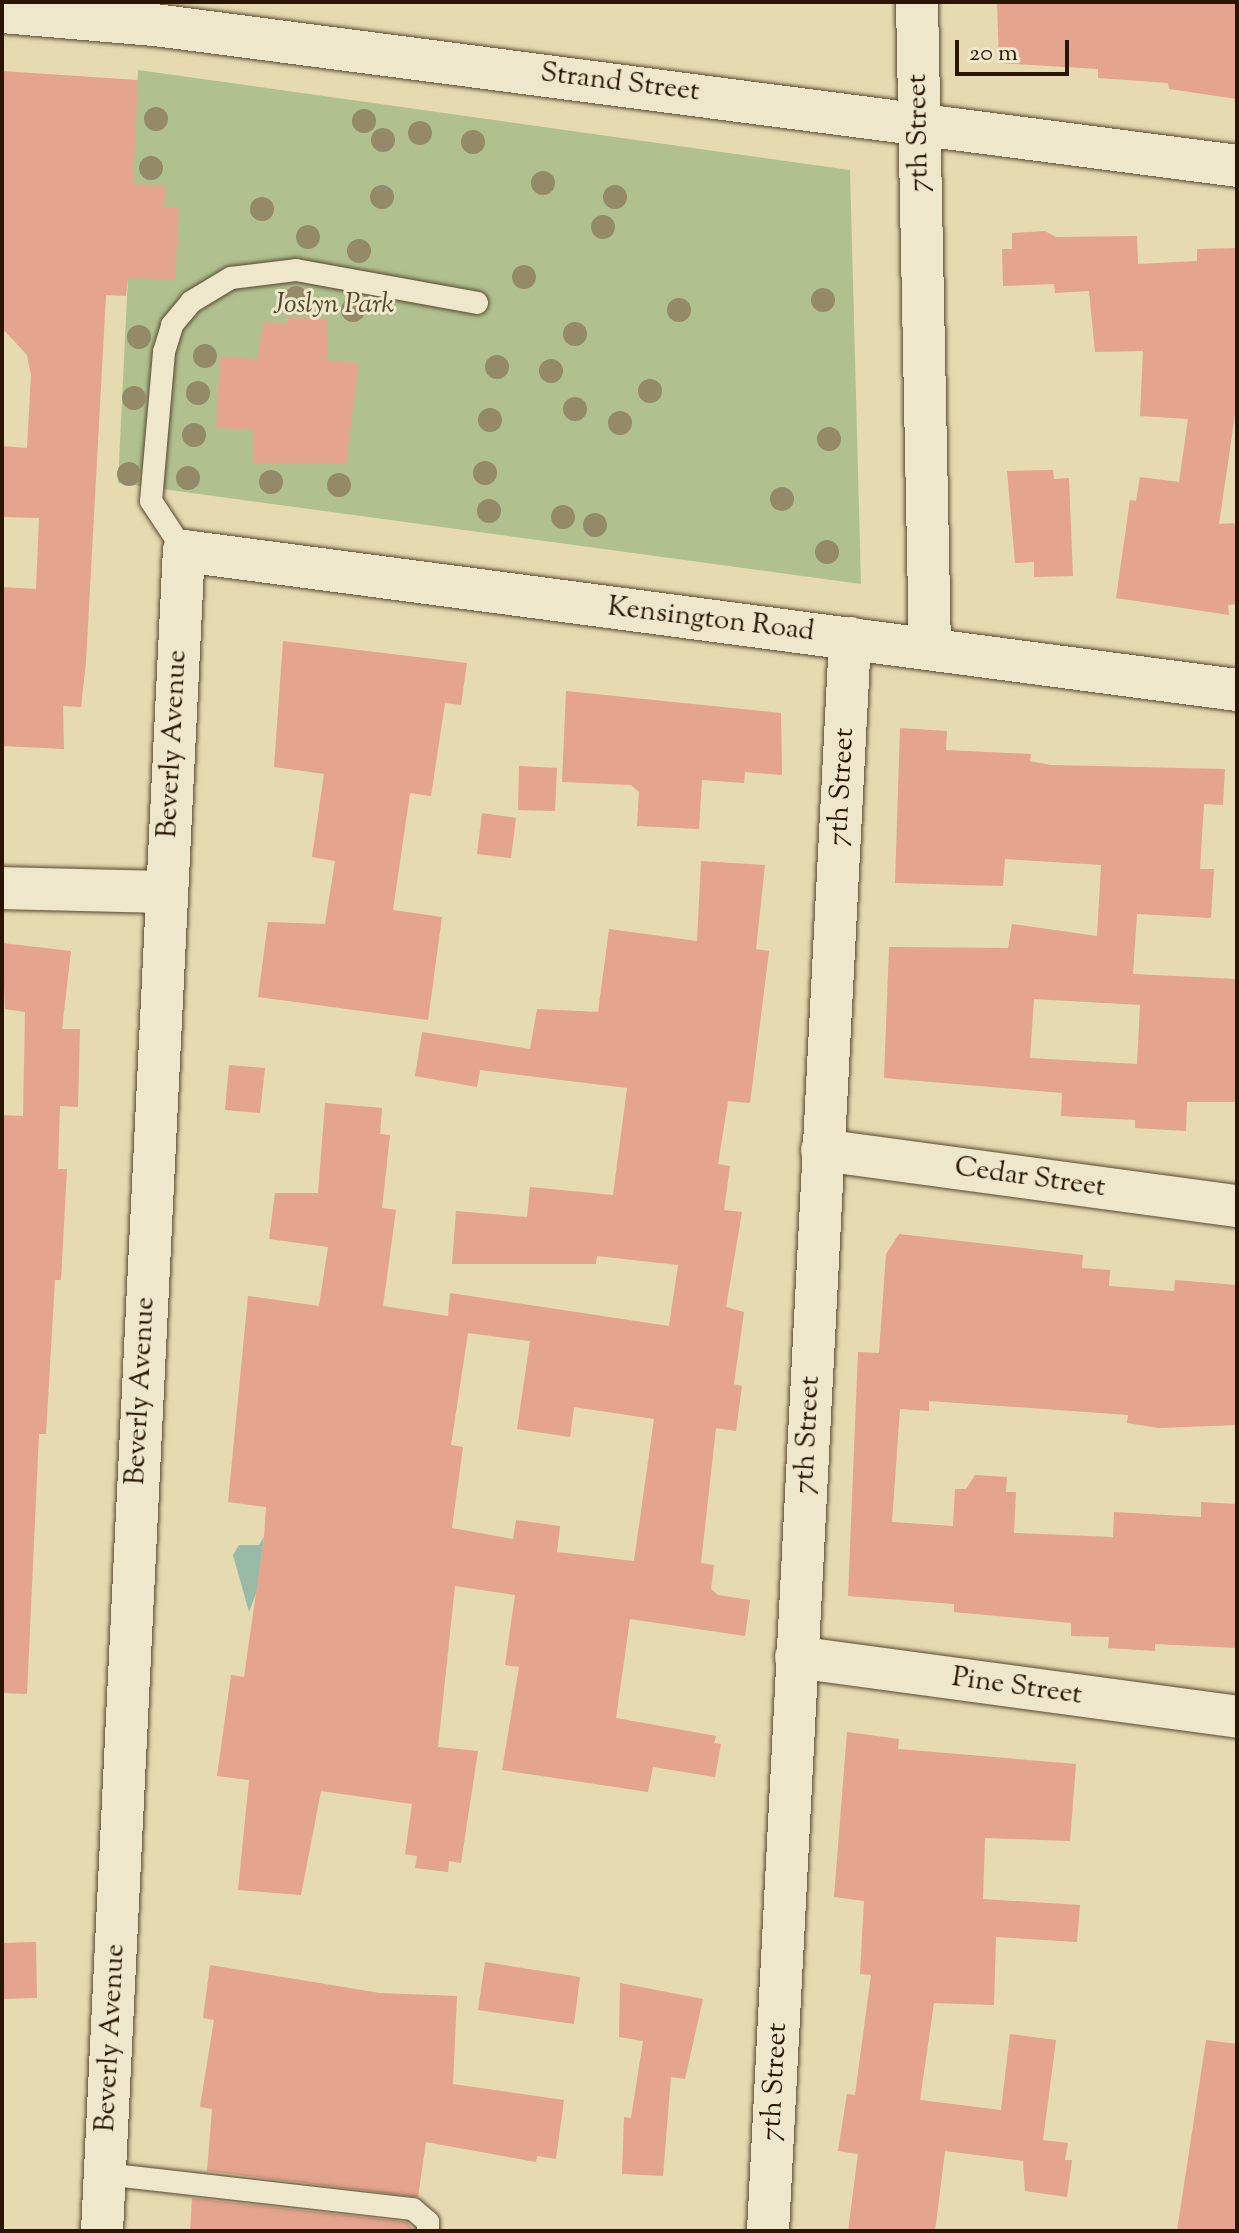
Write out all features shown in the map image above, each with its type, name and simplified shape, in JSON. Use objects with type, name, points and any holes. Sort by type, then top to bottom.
[{"type":"street","name":"7th Street","points":[[917,2],[930,647]]},
{"type":"street","name":"Strand Street","points":[[2,12],[170,26],[920,120],[1237,166]]},
{"type":"street","name":"Kensington Road","points":[[184,551],[930,647],[1237,690]]},
{"type":"street","name":"Beverly Avenue","points":[[102,2231],[164,892],[184,551]]},
{"type":"street","name":"7th Street","points":[[768,2231],[850,638]]},
{"type":"street","points":[[2,888],[164,892]]},
{"type":"street","name":"Cedar Street","points":[[822,1150],[1237,1206]]},
{"type":"street","name":"Pine Street","points":[[796,1657],[1237,1717]]},
{"type":"lane","points":[[184,551],[151,501],[164,352],[172,325],[191,302],[231,278],[296,270],[477,303]]},
{"type":"lane","points":[[105,2174],[413,2209],[428,2222],[428,2231]]},
{"type":"green space","name":"Joslyn Park","points":[[138,70],[850,170],[861,584],[118,483]]},
{"type":"shaded area","points":[[264,1537],[257,1591],[249,1612],[233,1555],[239,1545],[259,1545]]},
{"type":"building","points":[[997,2],[1237,2],[1237,99],[1169,89],[1168,83],[1098,78],[1098,69],[999,63]]},
{"type":"building","points":[[2,71],[138,80],[133,184],[166,186],[164,207],[179,207],[175,280],[128,278],[126,296],[106,295],[86,662],[81,707],[63,706],[64,749],[2,746],[2,587],[36,589],[39,518],[2,517],[2,446],[27,448],[31,375],[27,355],[3,329]]},
{"type":"building","points":[[1045,231],[1056,237],[1137,236],[1138,264],[1197,261],[1197,249],[1236,248],[1237,401],[1219,524],[1234,523],[1237,535],[1237,604],[1228,605],[1229,615],[1116,598],[1130,500],[1136,501],[1140,477],[1179,482],[1188,419],[1140,416],[1143,351],[1095,352],[1089,291],[1055,293],[1054,284],[1003,286],[1002,249],[1012,249],[1012,233]]},
{"type":"building","points":[[288,317],[328,319],[327,361],[359,363],[346,464],[253,464],[254,430],[216,428],[220,357],[257,359],[264,322],[288,323]]},
{"type":"building","points":[[1053,470],[1054,479],[1069,478],[1073,576],[1034,577],[1034,562],[1015,563],[1007,471]]},
{"type":"building","points":[[283,641],[467,663],[461,705],[445,703],[431,796],[410,793],[393,910],[442,917],[428,1020],[258,997],[268,922],[325,924],[335,861],[312,857],[324,774],[274,767]]},
{"type":"building","points":[[566,691],[781,713],[782,775],[745,772],[744,783],[702,780],[699,829],[637,826],[639,792],[631,785],[562,782]]},
{"type":"building","points":[[900,728],[947,731],[946,750],[1031,754],[1030,761],[1051,765],[1225,769],[1223,805],[1204,804],[1200,869],[1214,869],[1211,918],[1137,914],[1133,974],[1237,979],[1237,1102],[1187,1102],[1186,1131],[1135,1128],[1135,1120],[1061,1116],[1062,1093],[884,1078],[889,947],[1008,948],[1012,924],[1097,936],[1101,865],[1005,859],[1003,886],[895,883]],"holes":[[[1034,999],[1140,1005],[1137,1064],[1030,1058]]]},
{"type":"building","points":[[519,766],[557,768],[555,811],[518,810]]},
{"type":"building","points":[[482,813],[516,818],[511,858],[477,854]]},
{"type":"building","points":[[701,861],[765,865],[756,949],[769,951],[750,1103],[728,1101],[718,1164],[730,1166],[724,1210],[742,1212],[726,1307],[744,1312],[734,1384],[742,1386],[736,1431],[716,1428],[701,1563],[714,1565],[711,1589],[718,1595],[750,1600],[745,1636],[630,1619],[616,1718],[716,1736],[714,1743],[721,1744],[715,1777],[653,1767],[648,1792],[502,1770],[519,1667],[505,1665],[515,1595],[455,1586],[438,1747],[478,1751],[461,1863],[449,1861],[448,1872],[415,1868],[417,1856],[405,1854],[412,1804],[321,1791],[301,1895],[238,1890],[249,1780],[217,1776],[231,1675],[244,1677],[266,1507],[228,1502],[248,1296],[319,1306],[328,1247],[269,1239],[275,1193],[318,1193],[325,1103],[382,1108],[380,1134],[390,1135],[382,1208],[396,1210],[383,1306],[448,1316],[450,1293],[669,1326],[678,1265],[597,1256],[596,1264],[452,1264],[456,1211],[527,1217],[530,1187],[613,1195],[627,1088],[480,1070],[477,1087],[415,1076],[422,1032],[530,1049],[537,1009],[598,1012],[609,929],[697,941]],"holes":[[[468,1333],[530,1341],[517,1429],[570,1437],[574,1407],[654,1419],[634,1561],[557,1552],[560,1526],[516,1520],[513,1539],[452,1528],[463,1447],[451,1445]]]},
{"type":"building","points":[[2,943],[71,951],[62,1029],[80,1029],[78,1107],[60,1106],[58,1169],[67,1169],[61,1280],[55,1280],[46,1434],[39,1434],[27,1694],[2,1693],[2,1115],[23,1116],[25,1012],[5,1009]]},
{"type":"building","points":[[229,1065],[265,1068],[260,1113],[225,1110]]},
{"type":"building","points":[[899,1234],[1083,1255],[1082,1268],[1110,1270],[1109,1286],[1174,1291],[1175,1280],[1237,1285],[1237,1425],[1159,1428],[1127,1423],[1128,1415],[929,1401],[929,1411],[900,1409],[892,1522],[953,1526],[955,1489],[966,1489],[975,1475],[1007,1477],[1006,1492],[1016,1492],[1014,1533],[1113,1537],[1114,1512],[1201,1517],[1201,1502],[1237,1504],[1237,1648],[1155,1644],[1155,1651],[1108,1648],[1109,1637],[1071,1636],[1071,1623],[954,1612],[954,1604],[848,1596],[858,1352],[879,1353],[886,1254]]},
{"type":"building","points":[[847,1732],[899,1739],[898,1749],[1076,1764],[1070,1841],[985,1838],[983,1899],[1080,1905],[1077,1942],[996,1937],[994,2005],[934,2003],[920,2100],[1001,2110],[1010,2034],[1056,2040],[1043,2140],[1068,2143],[1065,2160],[1072,2160],[1067,2197],[1025,2191],[1023,2161],[945,2151],[935,2231],[848,2231],[858,2154],[838,2151],[847,2094],[855,2095],[871,1975],[860,1974],[864,1901],[834,1897]]},
{"type":"building","points":[[36,1942],[37,1998],[2,1999],[2,1943]]},
{"type":"building","points":[[485,1962],[580,1977],[574,2024],[478,2010]]},
{"type":"building","points":[[210,1965],[380,1993],[457,1996],[453,2084],[564,2100],[556,2159],[537,2156],[536,2162],[426,2142],[418,2197],[207,2171],[212,2109],[200,2107],[214,2020],[203,2018]]},
{"type":"building","points":[[620,1983],[703,1999],[685,2079],[671,2077],[663,2176],[622,2174],[624,2117],[631,2118],[643,2041],[619,2037]]},
{"type":"building","points":[[1206,2040],[1237,2044],[1237,2231],[1177,2231]]},
{"type":"building","points":[[192,2198],[407,2222],[414,2231],[190,2231]]}]
